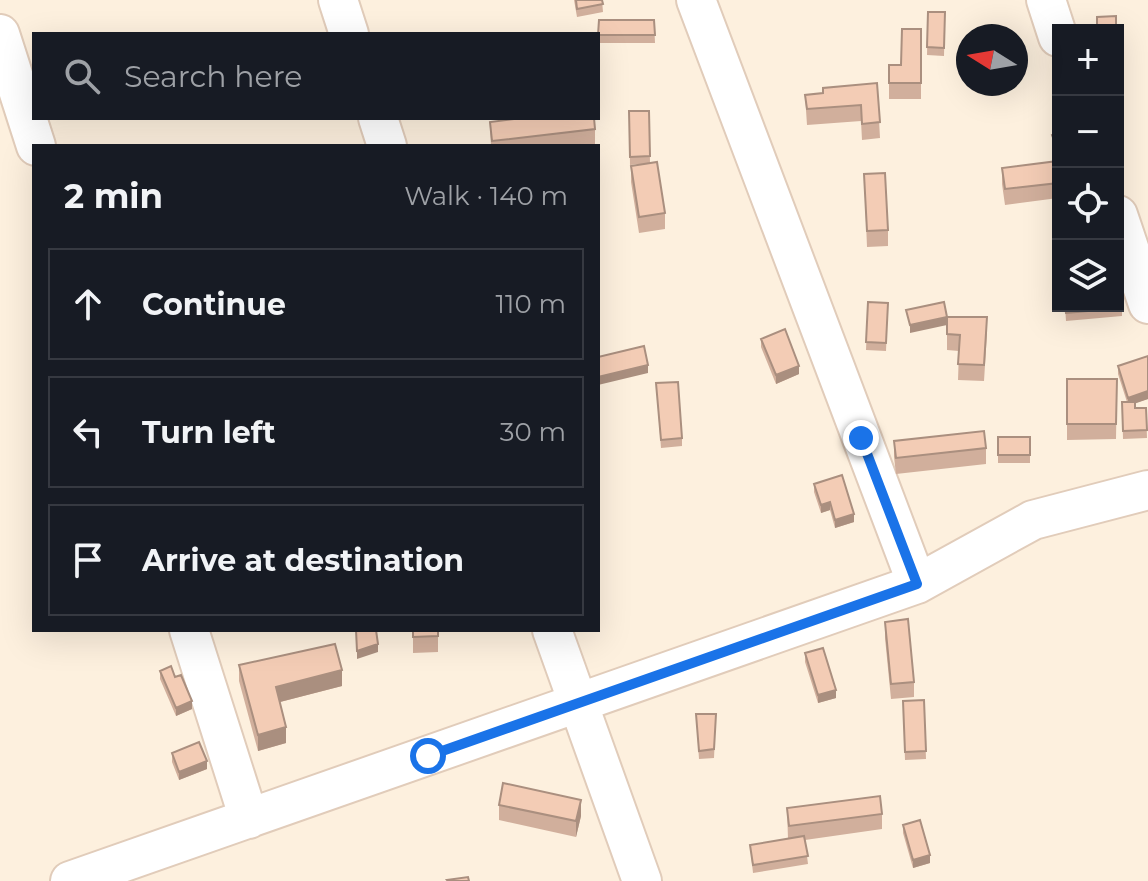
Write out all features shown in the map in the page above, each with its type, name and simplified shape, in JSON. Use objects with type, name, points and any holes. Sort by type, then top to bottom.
[{"type":"street","points":[[338,0],[348,32]]},
{"type":"street","points":[[696,0],[917,584]]},
{"type":"street","points":[[1046,0],[1054,24]]},
{"type":"street","points":[[0,34],[35,144]]},
{"type":"street","points":[[379,120],[386,144]]},
{"type":"street","points":[[1124,233],[1148,304]]},
{"type":"street","points":[[70,881],[917,584],[1033,520],[1148,490]]},
{"type":"street","points":[[190,632],[249,819]]},
{"type":"street","points":[[553,632],[642,881]]},
{"type":"building","points":[[576,0],[602,0],[603,4],[577,9]]},
{"type":"building","points":[[928,12],[945,12],[944,48],[927,47]]},
{"type":"building","points":[[1116,16],[1116,24],[1097,24],[1097,17]]},
{"type":"building","points":[[599,20],[654,20],[655,35],[600,35]]},
{"type":"building","points":[[902,29],[921,29],[921,83],[889,83],[889,65],[901,65]]},
{"type":"building","points":[[877,83],[880,122],[862,124],[861,105],[807,109],[805,95],[823,93],[823,88]]},
{"type":"building","points":[[629,111],[649,111],[650,156],[630,157]]},
{"type":"building","points":[[594,120],[595,129],[492,141],[490,122]]},
{"type":"building","points":[[657,162],[665,213],[639,217],[631,166]]},
{"type":"building","points":[[1052,162],[1052,184],[1005,189],[1002,168]]},
{"type":"building","points":[[885,173],[888,230],[867,231],[864,174]]},
{"type":"building","points":[[868,302],[888,303],[886,343],[866,342]]},
{"type":"building","points":[[944,302],[947,317],[910,325],[906,310]]},
{"type":"building","points":[[947,317],[987,317],[984,365],[958,364],[960,335],[947,334]]},
{"type":"building","points":[[785,329],[799,366],[776,375],[761,339]]},
{"type":"building","points":[[644,346],[648,365],[600,377],[600,357]]},
{"type":"building","points":[[1148,356],[1148,391],[1128,398],[1118,366]]},
{"type":"building","points":[[1067,379],[1117,379],[1116,424],[1067,424]]},
{"type":"building","points":[[678,382],[682,438],[661,440],[656,383]]},
{"type":"building","points":[[1122,402],[1135,402],[1135,408],[1146,408],[1147,430],[1123,431]]},
{"type":"building","points":[[984,431],[986,448],[896,458],[894,441]]},
{"type":"building","points":[[998,437],[1030,437],[1030,455],[998,455]]},
{"type":"building","points":[[842,475],[854,514],[835,520],[830,502],[821,505],[814,484]]},
{"type":"building","points":[[908,619],[914,682],[891,684],[885,622]]},
{"type":"building","points":[[356,632],[376,632],[378,644],[357,651]]},
{"type":"building","points":[[413,632],[438,632],[438,636],[413,637]]},
{"type":"building","points":[[335,644],[342,670],[276,687],[286,727],[258,735],[239,665]]},
{"type":"building","points":[[823,648],[836,690],[818,695],[805,653]]},
{"type":"building","points":[[171,666],[175,677],[181,675],[192,701],[176,708],[160,671]]},
{"type":"building","points":[[924,700],[926,751],[905,752],[903,701]]},
{"type":"building","points":[[696,714],[716,714],[714,749],[699,751]]},
{"type":"building","points":[[199,742],[207,761],[179,772],[172,753]]},
{"type":"building","points":[[503,783],[581,800],[576,821],[499,805]]},
{"type":"building","points":[[880,796],[882,814],[789,826],[787,808]]},
{"type":"building","points":[[920,820],[930,855],[913,860],[903,825]]},
{"type":"building","points":[[804,836],[808,856],[753,865],[750,845]]},
{"type":"building","points":[[468,877],[469,881],[447,880]]},
{"type":"route","points":[[428,756],[917,584],[861,438]]}]
